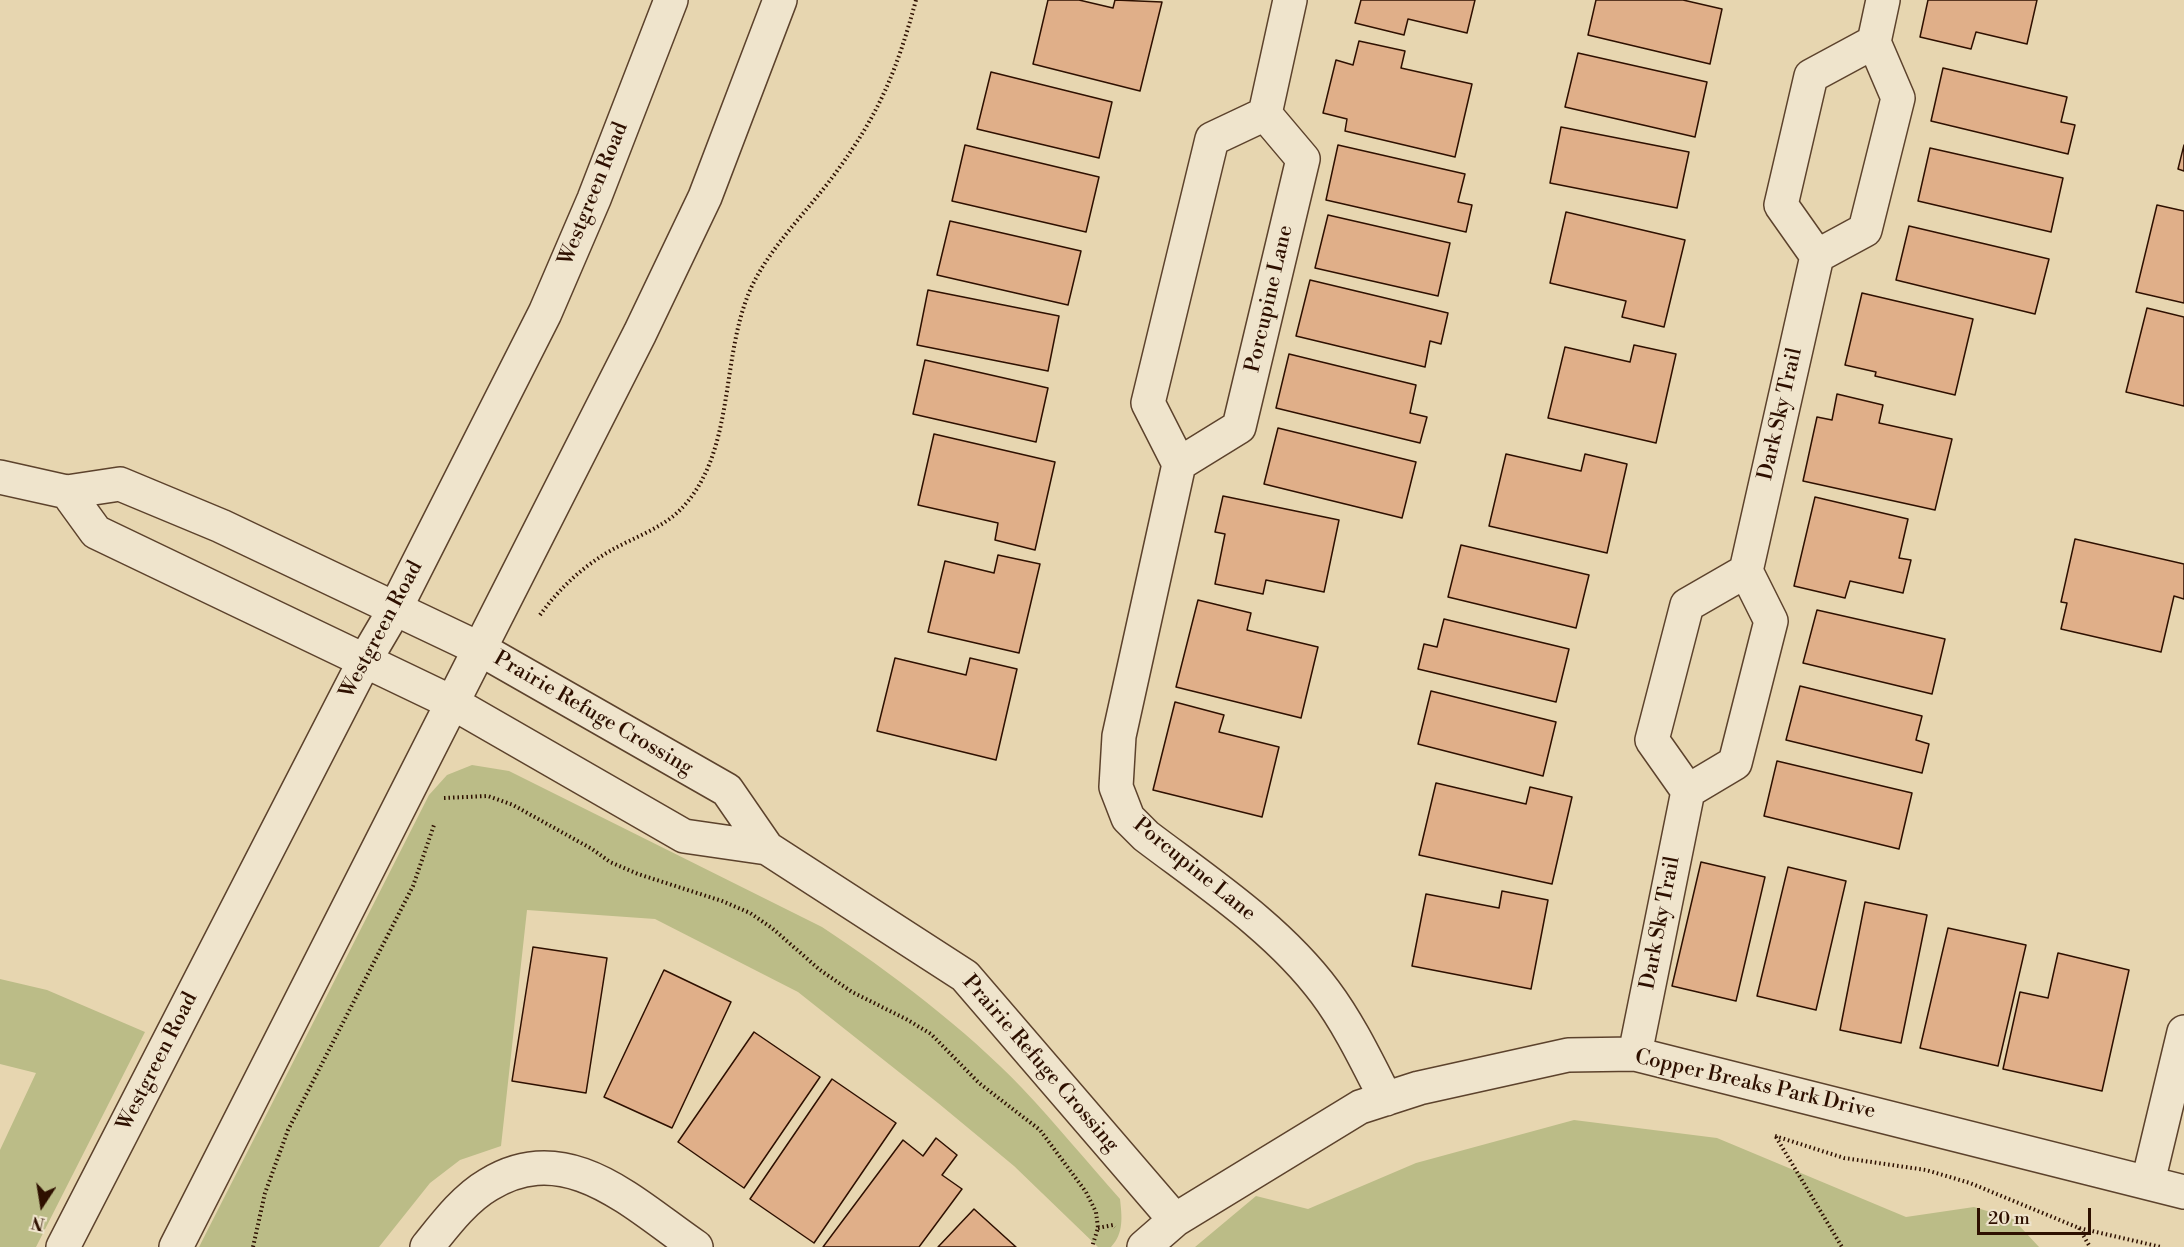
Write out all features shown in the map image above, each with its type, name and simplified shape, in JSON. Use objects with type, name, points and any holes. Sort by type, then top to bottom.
[{"type":"street","name":"Westgreen Road","points":[[63,1247],[365,660],[395,609],[545,313],[594,199],[671,0]]},
{"type":"street","points":[[176,1247],[640,333],[705,197],[780,0]]},
{"type":"street","points":[[1179,464],[1148,403],[1212,139],[1265,114],[1290,0]]},
{"type":"street","points":[[1874,42],[1811,76],[1781,205],[1816,256],[1865,230],[1898,98],[1874,42],[1883,0]]},
{"type":"street","name":"Porcupine Lane","points":[[1265,114],[1303,159],[1239,427],[1179,464],[1119,736],[1116,787],[1128,818],[1146,836],[1275,936],[1325,991],[1357,1042],[1386,1099]]},
{"type":"street","name":"Dark Sky Trail","points":[[1746,571],[1816,256]]},
{"type":"street","points":[[0,477],[68,492]]},
{"type":"street","name":"Prairie Refuge Crossing","points":[[767,849],[684,836],[451,702],[365,660],[276,621],[96,532],[68,492],[120,484],[221,526],[480,649],[727,790],[767,849],[965,976],[1176,1220]]},
{"type":"street","points":[[1746,571],[1771,621],[1735,763],[1688,791],[1652,740],[1687,604],[1746,571]]},
{"type":"street","name":"Dark Sky Trail","points":[[1635,1054],[1688,791]]},
{"type":"street","points":[[2148,1182],[2184,1032]]},
{"type":"street","name":"Copper Breaks Park Drive","points":[[1144,1247],[1176,1220],[1360,1107],[1419,1088],[1568,1055],[1635,1054],[2184,1192]]},
{"type":"street","points":[[427,1247],[445,1225],[488,1184],[517,1170],[549,1166],[570,1169],[600,1180],[696,1247]]},
{"type":"path","points":[[534,623],[573,576],[607,552],[666,522],[683,507],[696,490],[708,465],[721,423],[735,335],[752,287],[766,261],[837,171],[876,112],[898,64],[916,0]]},
{"type":"path","points":[[439,807],[447,790]]},
{"type":"path","points":[[443,798],[488,796],[505,802],[592,849],[610,862],[638,874],[722,900],[750,913],[772,928],[820,970],[852,992],[931,1034],[945,1052],[979,1083],[1040,1130],[1086,1192],[1096,1212],[1098,1228],[1092,1247]]},
{"type":"path","points":[[253,1247],[265,1193],[288,1130],[413,886],[436,816]]},
{"type":"path","points":[[1842,1247],[1775,1136],[1844,1158],[1926,1170],[1970,1183],[2079,1228],[2161,1247]]},
{"type":"path","points":[[2079,1228],[2090,1247]]},
{"type":"green space","points":[[472,765],[509,771],[822,927],[900,982],[952,1023],[1000,1066],[1047,1115],[1120,1199],[1121,1224],[1115,1242],[1111,1247],[1098,1247],[1014,1166],[798,992],[655,919],[527,910],[501,1146],[460,1160],[430,1183],[379,1247],[199,1247],[429,795],[447,775]]},
{"type":"green space","points":[[0,979],[47,990],[145,1032],[36,1247],[0,1247],[0,1150],[36,1073],[0,1064]]},
{"type":"green space","points":[[1574,1120],[1717,1138],[1906,1217],[1974,1207],[2013,1219],[2039,1247],[1195,1247],[1256,1196],[1308,1209],[1416,1163]]},
{"type":"building","points":[[1048,0],[1079,0],[1113,8],[1115,0],[1162,2],[1140,91],[1033,64]]},
{"type":"building","points":[[1361,0],[1475,0],[1467,33],[1408,19],[1404,35],[1355,23]]},
{"type":"building","points":[[1596,0],[1683,0],[1722,9],[1710,64],[1588,35]]},
{"type":"building","points":[[1928,0],[2037,0],[2027,44],[1976,32],[1971,49],[1920,37]]},
{"type":"building","points":[[1359,41],[1405,51],[1401,68],[1472,84],[1455,157],[1345,131],[1347,119],[1323,113],[1336,60],[1353,65]]},
{"type":"building","points":[[1578,53],[1707,82],[1695,137],[1565,107]]},
{"type":"building","points":[[1943,68],[2067,97],[2061,122],[2075,125],[2068,154],[1931,121]]},
{"type":"building","points":[[991,72],[1112,102],[1099,158],[977,129]]},
{"type":"building","points":[[1561,127],[1689,152],[1677,208],[1550,183]]},
{"type":"building","points":[[965,145],[1099,177],[1086,232],[952,201]]},
{"type":"building","points":[[1338,145],[1465,174],[1458,202],[1472,205],[1466,232],[1326,200]]},
{"type":"building","points":[[2184,145],[2184,171],[2178,169]]},
{"type":"building","points":[[1930,148],[2063,178],[2051,232],[1918,201]]},
{"type":"building","points":[[2157,205],[2184,211],[2184,303],[2136,292]]},
{"type":"building","points":[[1566,212],[1685,240],[1664,327],[1622,317],[1626,301],[1550,283]]},
{"type":"building","points":[[1328,215],[1450,243],[1438,296],[1315,268]]},
{"type":"building","points":[[950,221],[1081,251],[1068,305],[937,275]]},
{"type":"building","points":[[1909,226],[2049,259],[2035,314],[1896,280]]},
{"type":"building","points":[[1310,280],[1448,313],[1441,344],[1430,341],[1425,367],[1296,336]]},
{"type":"building","points":[[928,290],[1059,316],[1048,371],[917,345]]},
{"type":"building","points":[[1862,293],[1973,319],[1955,395],[1875,376],[1876,372],[1845,365]]},
{"type":"building","points":[[2147,308],[2184,317],[2184,406],[2126,392]]},
{"type":"building","points":[[1634,345],[1676,354],[1656,443],[1548,418],[1565,347],[1630,362]]},
{"type":"building","points":[[1289,354],[1416,385],[1410,413],[1427,417],[1420,443],[1276,408]]},
{"type":"building","points":[[925,360],[1048,388],[1036,442],[913,414]]},
{"type":"building","points":[[1837,394],[1883,405],[1879,423],[1952,439],[1935,510],[1803,481],[1817,417],[1832,420]]},
{"type":"building","points":[[1278,428],[1416,462],[1402,518],[1264,484]]},
{"type":"building","points":[[934,434],[1055,462],[1035,550],[995,540],[998,523],[918,505]]},
{"type":"building","points":[[1506,454],[1581,471],[1585,454],[1627,464],[1607,553],[1489,526]]},
{"type":"building","points":[[1223,496],[1339,520],[1324,592],[1266,580],[1263,594],[1215,584],[1225,534],[1215,532]]},
{"type":"building","points":[[1815,497],[1908,519],[1899,558],[1911,560],[1903,593],[1850,581],[1845,598],[1794,586]]},
{"type":"building","points":[[2075,539],[2184,564],[2184,599],[2174,596],[2161,652],[2061,629],[2067,603],[2061,602]]},
{"type":"building","points":[[1461,545],[1589,575],[1576,628],[1448,597]]},
{"type":"building","points":[[998,555],[1040,564],[1019,653],[928,632],[945,561],[994,573]]},
{"type":"building","points":[[1198,600],[1251,613],[1247,630],[1318,647],[1301,718],[1176,687]]},
{"type":"building","points":[[1817,610],[1945,639],[1932,694],[1803,663]]},
{"type":"building","points":[[1444,619],[1569,649],[1556,702],[1418,669],[1424,644],[1437,647]]},
{"type":"building","points":[[895,658],[966,675],[970,658],[1017,669],[996,760],[877,731]]},
{"type":"building","points":[[1800,686],[1922,716],[1916,740],[1929,744],[1922,773],[1786,740]]},
{"type":"building","points":[[1431,691],[1556,722],[1543,776],[1418,744]]},
{"type":"building","points":[[1175,702],[1224,715],[1219,732],[1279,747],[1262,817],[1153,790]]},
{"type":"building","points":[[1777,761],[1912,793],[1899,849],[1764,816]]},
{"type":"building","points":[[1436,783],[1526,804],[1530,787],[1572,797],[1552,884],[1419,855]]},
{"type":"building","points":[[1701,862],[1765,877],[1736,1001],[1672,986]]},
{"type":"building","points":[[1788,867],[1846,881],[1816,1010],[1757,996]]},
{"type":"building","points":[[1502,891],[1548,900],[1531,989],[1412,966],[1426,894],[1499,908]]},
{"type":"building","points":[[1865,902],[1927,915],[1901,1043],[1840,1030]]},
{"type":"building","points":[[1948,928],[2026,945],[1998,1066],[1920,1048]]},
{"type":"building","points":[[533,947],[607,958],[586,1093],[512,1081]]},
{"type":"building","points":[[2058,953],[2129,970],[2102,1091],[2003,1069],[2020,992],[2048,998]]},
{"type":"building","points":[[664,970],[731,1002],[672,1128],[604,1097]]},
{"type":"building","points":[[754,1032],[820,1077],[744,1188],[678,1142]]},
{"type":"building","points":[[832,1079],[896,1123],[814,1243],[750,1199]]},
{"type":"building","points":[[936,1138],[957,1155],[942,1175],[962,1189],[919,1247],[823,1247],[903,1140],[923,1156]]},
{"type":"building","points":[[974,1209],[1016,1247],[938,1247]]}]
